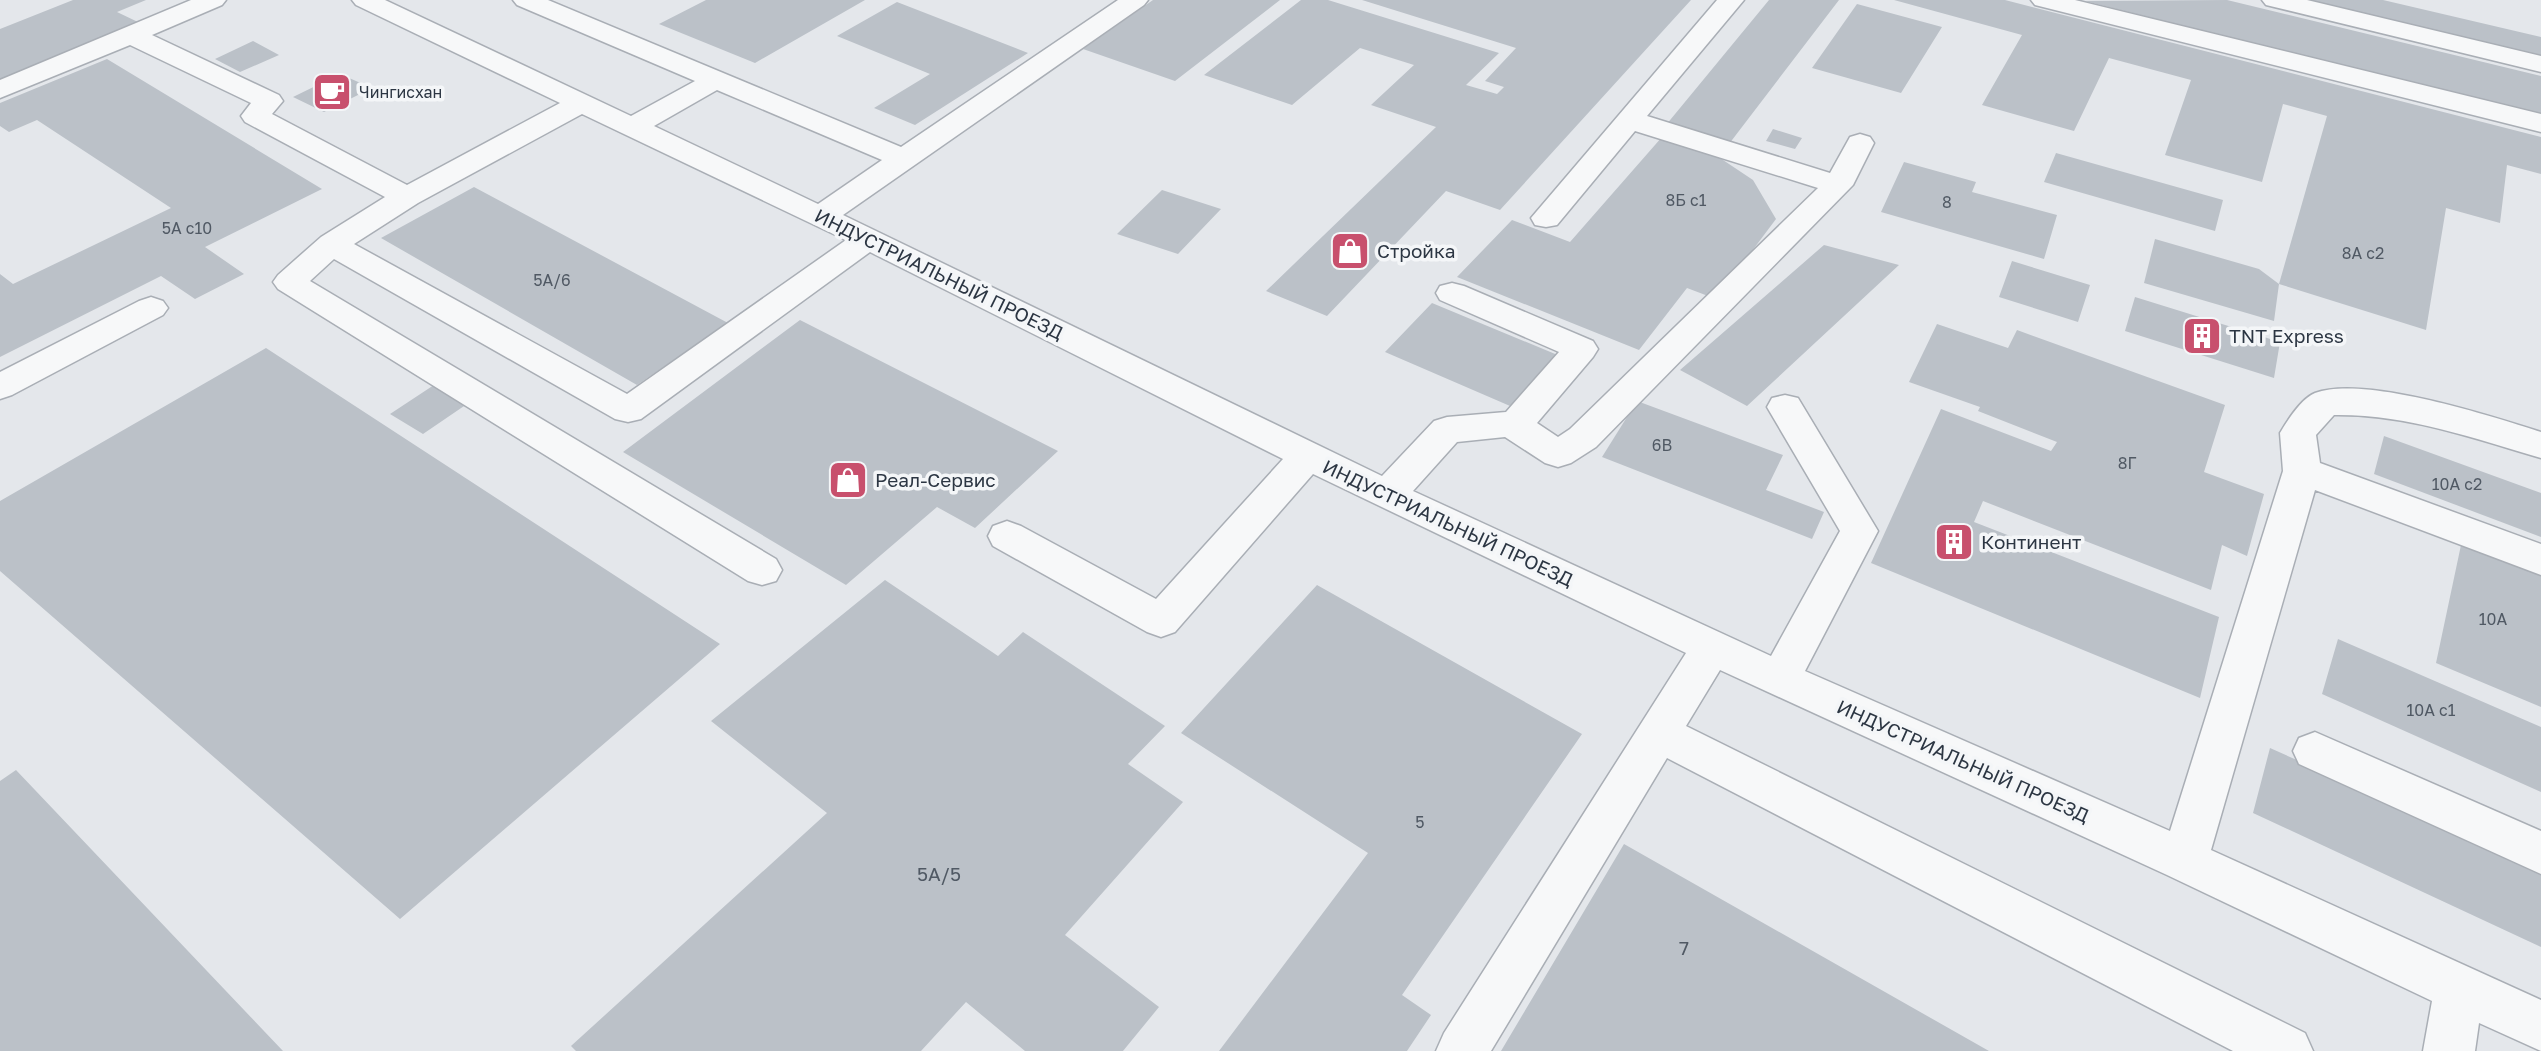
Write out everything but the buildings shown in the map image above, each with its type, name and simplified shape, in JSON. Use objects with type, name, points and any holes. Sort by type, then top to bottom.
[{"type":"street","points":[[0,90],[213,0]]},
{"type":"street","name":"ИНДУСТРИАЛЬНЫЙ ПРОЕЗД","points":[[365,0],[821,216],[1387,495],[1712,648],[2184,860],[2541,1026]]},
{"type":"street","points":[[526,0],[904,159]]},
{"type":"street","points":[[821,216],[1135,0]]},
{"type":"street","points":[[1546,218],[1731,0]]},
{"type":"street","points":[[2044,0],[2541,123]]},
{"type":"street","points":[[2275,0],[2541,64]]},
{"type":"street","points":[[130,35],[269,101],[255,116],[407,197]]},
{"type":"street","points":[[632,127],[716,80]]},
{"type":"street","points":[[581,103],[407,197],[332,244],[289,282],[762,570]]},
{"type":"street","points":[[1630,120],[1838,185]]},
{"type":"street","points":[[1387,495],[1447,430],[1515,424],[1558,454],[1583,438],[1838,185],[1860,143]]},
{"type":"street","points":[[332,244],[628,410],[867,239]]},
{"type":"street","points":[[1452,293],[1581,349],[1515,424]]},
{"type":"street","points":[[0,387],[151,308]]},
{"type":"street","points":[[2184,860],[2302,471],[2298,433],[2324,403],[2359,401],[2456,417],[2541,444]]},
{"type":"street","points":[[1780,679],[1859,531],[1785,407]]},
{"type":"street","points":[[1007,536],[1161,621],[1308,456]]},
{"type":"street","points":[[2302,471],[2541,560]]},
{"type":"street","points":[[1462,1051],[1712,648]]},
{"type":"street","points":[[1660,733],[2287,1051]]},
{"type":"street","points":[[2315,751],[2541,853]]},
{"type":"street","points":[[2449,1051],[2459,988]]},
{"type":"place","name":"Чингисхан","points":[[332,92]]},
{"type":"place","name":"Стройка","points":[[1350,251]]},
{"type":"place","name":"TNT Express","points":[[2202,336]]},
{"type":"place","name":"Реал-Сервис","points":[[848,480]]},
{"type":"place","name":"Континент","points":[[1954,542]]}]
